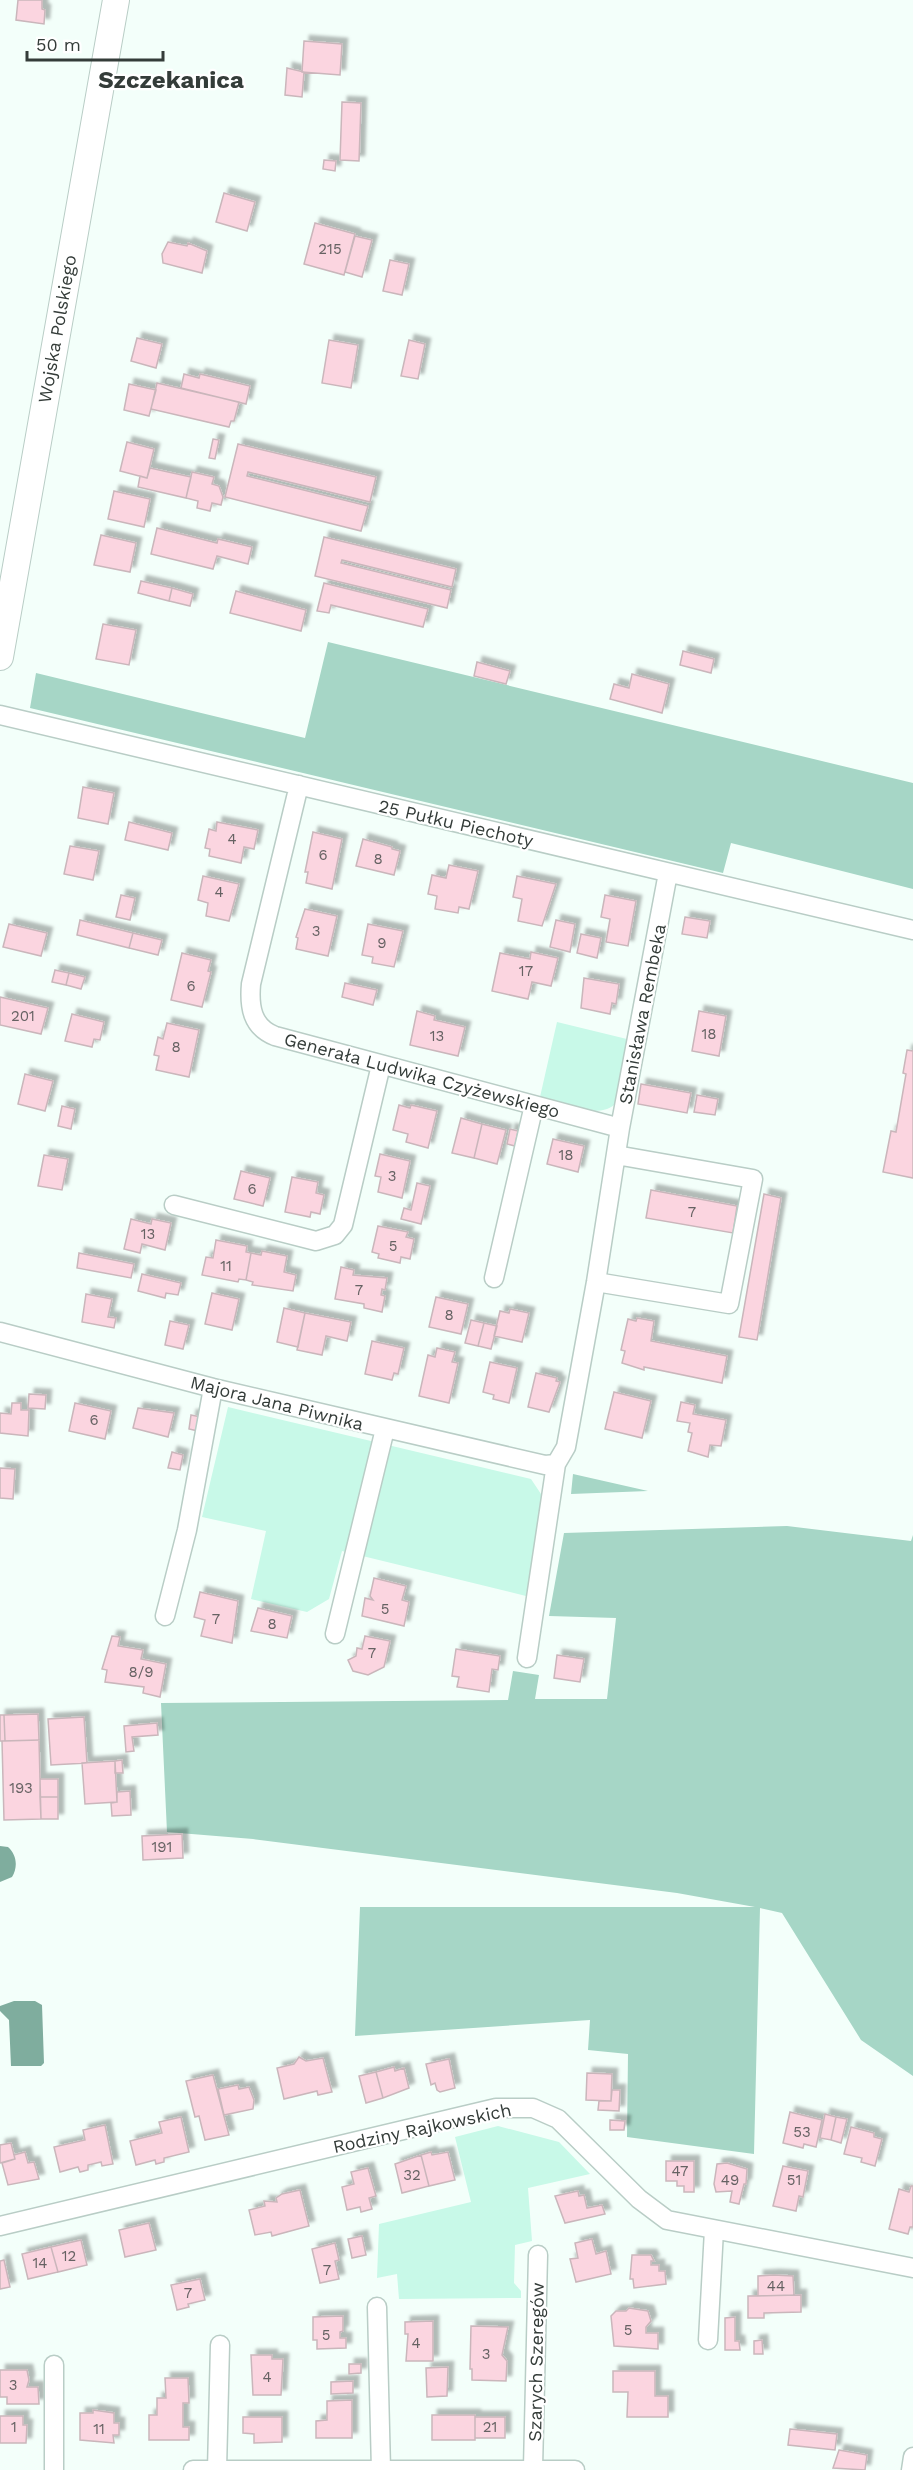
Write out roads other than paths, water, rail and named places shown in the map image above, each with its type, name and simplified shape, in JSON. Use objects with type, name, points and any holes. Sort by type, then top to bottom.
[{"type":"main road","name":"Wojska Polskiego","points":[[0,657],[116,0]]},
{"type":"street","name":"25 Pułku Piechoty","points":[[0,715],[913,930]]},
{"type":"street","name":"Generała Ludwika Czyżewskiego","points":[[299,785],[254,970],[251,1008],[256,1023],[267,1033],[620,1128]]},
{"type":"street","name":"Stanisława Rembeka","points":[[527,1658],[556,1464],[566,1447],[596,1282],[615,1155],[668,873]]},
{"type":"street","points":[[174,1206],[316,1241],[335,1235],[343,1225],[381,1065]]},
{"type":"street","points":[[494,1278],[534,1105]]},
{"type":"street","points":[[596,1282],[729,1304],[753,1179],[615,1155]]},
{"type":"street","name":"Majora Jana Piwnika","points":[[0,1332],[213,1388],[385,1429],[545,1465],[556,1464]]},
{"type":"street","points":[[165,1616],[187,1530],[213,1388]]},
{"type":"street","points":[[335,1634],[385,1429]]},
{"type":"street","name":"Rodziny Rajkowskich","points":[[0,2226],[496,2108],[516,2106],[533,2108],[558,2119],[639,2199],[667,2220],[913,2268]]},
{"type":"street","points":[[708,2340],[714,2230]]},
{"type":"street","name":"Szarych Szeregów","points":[[533,2468],[538,2255]]},
{"type":"street","points":[[377,2307],[381,2470]]},
{"type":"street","points":[[218,2470],[220,2345]]},
{"type":"street","points":[[54,2365],[54,2470]]},
{"type":"street","points":[[911,2470],[913,2457]]},
{"type":"street","points":[[193,2470],[533,2468],[575,2470]]},
{"type":"district","name":"Szczekanica","points":[[171,80]]}]
